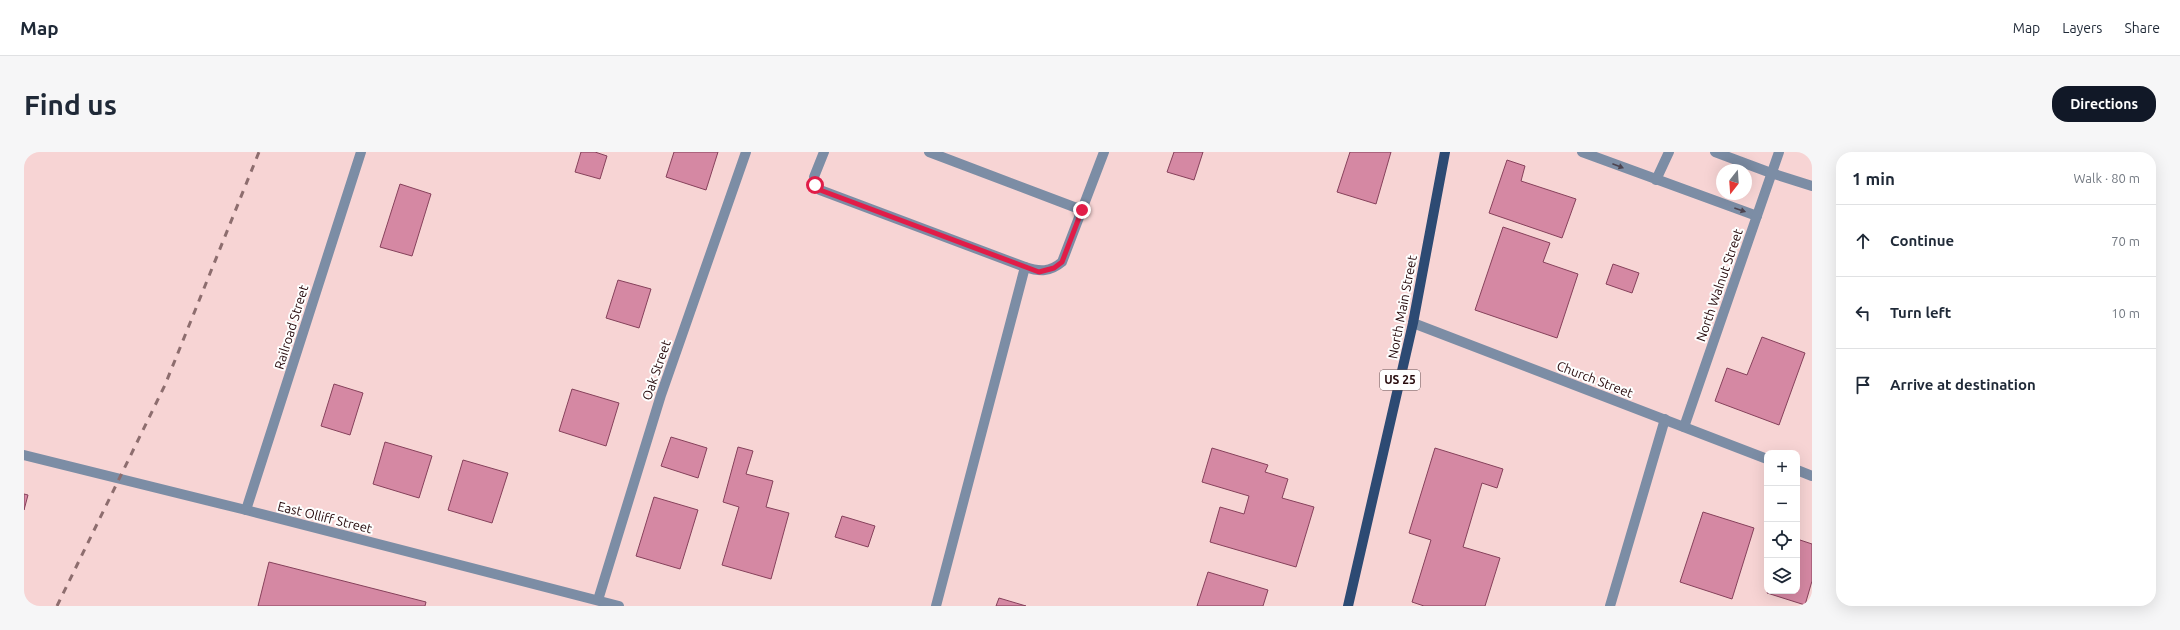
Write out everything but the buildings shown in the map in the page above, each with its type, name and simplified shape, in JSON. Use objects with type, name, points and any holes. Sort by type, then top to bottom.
[{"type":"main road","name":"North Main Street","points":[[1348,606],[1413,323],[1445,152]]},
{"type":"street","name":"Railroad Street","points":[[246,510],[361,152]]},
{"type":"street","name":"Oak Street","points":[[598,600],[660,395],[746,152]]},
{"type":"street","points":[[824,152],[814,177],[815,185],[820,190],[1039,272],[1054,268],[1062,262],[1104,152]]},
{"type":"street","points":[[929,152],[1082,210]]},
{"type":"street","points":[[1582,152],[1757,216]]},
{"type":"street","points":[[1656,180],[1669,152]]},
{"type":"street","points":[[1718,152],[1771,173],[1812,186]]},
{"type":"street","name":"North Walnut Street","points":[[1684,427],[1779,152]]},
{"type":"street","points":[[936,606],[1025,267]]},
{"type":"street","name":"Church Street","points":[[1413,323],[1764,458]]},
{"type":"street","points":[[1610,606],[1665,419]]},
{"type":"street","name":"East Olliff Street","points":[[24,455],[246,510],[619,606]]},
{"type":"street","points":[[1800,471],[1812,476]]},
{"type":"railway","points":[[57,606],[165,385],[259,152]]},
{"type":"route","points":[[815,185],[820,190],[1039,272],[1054,268],[1062,262],[1082,210]]}]
